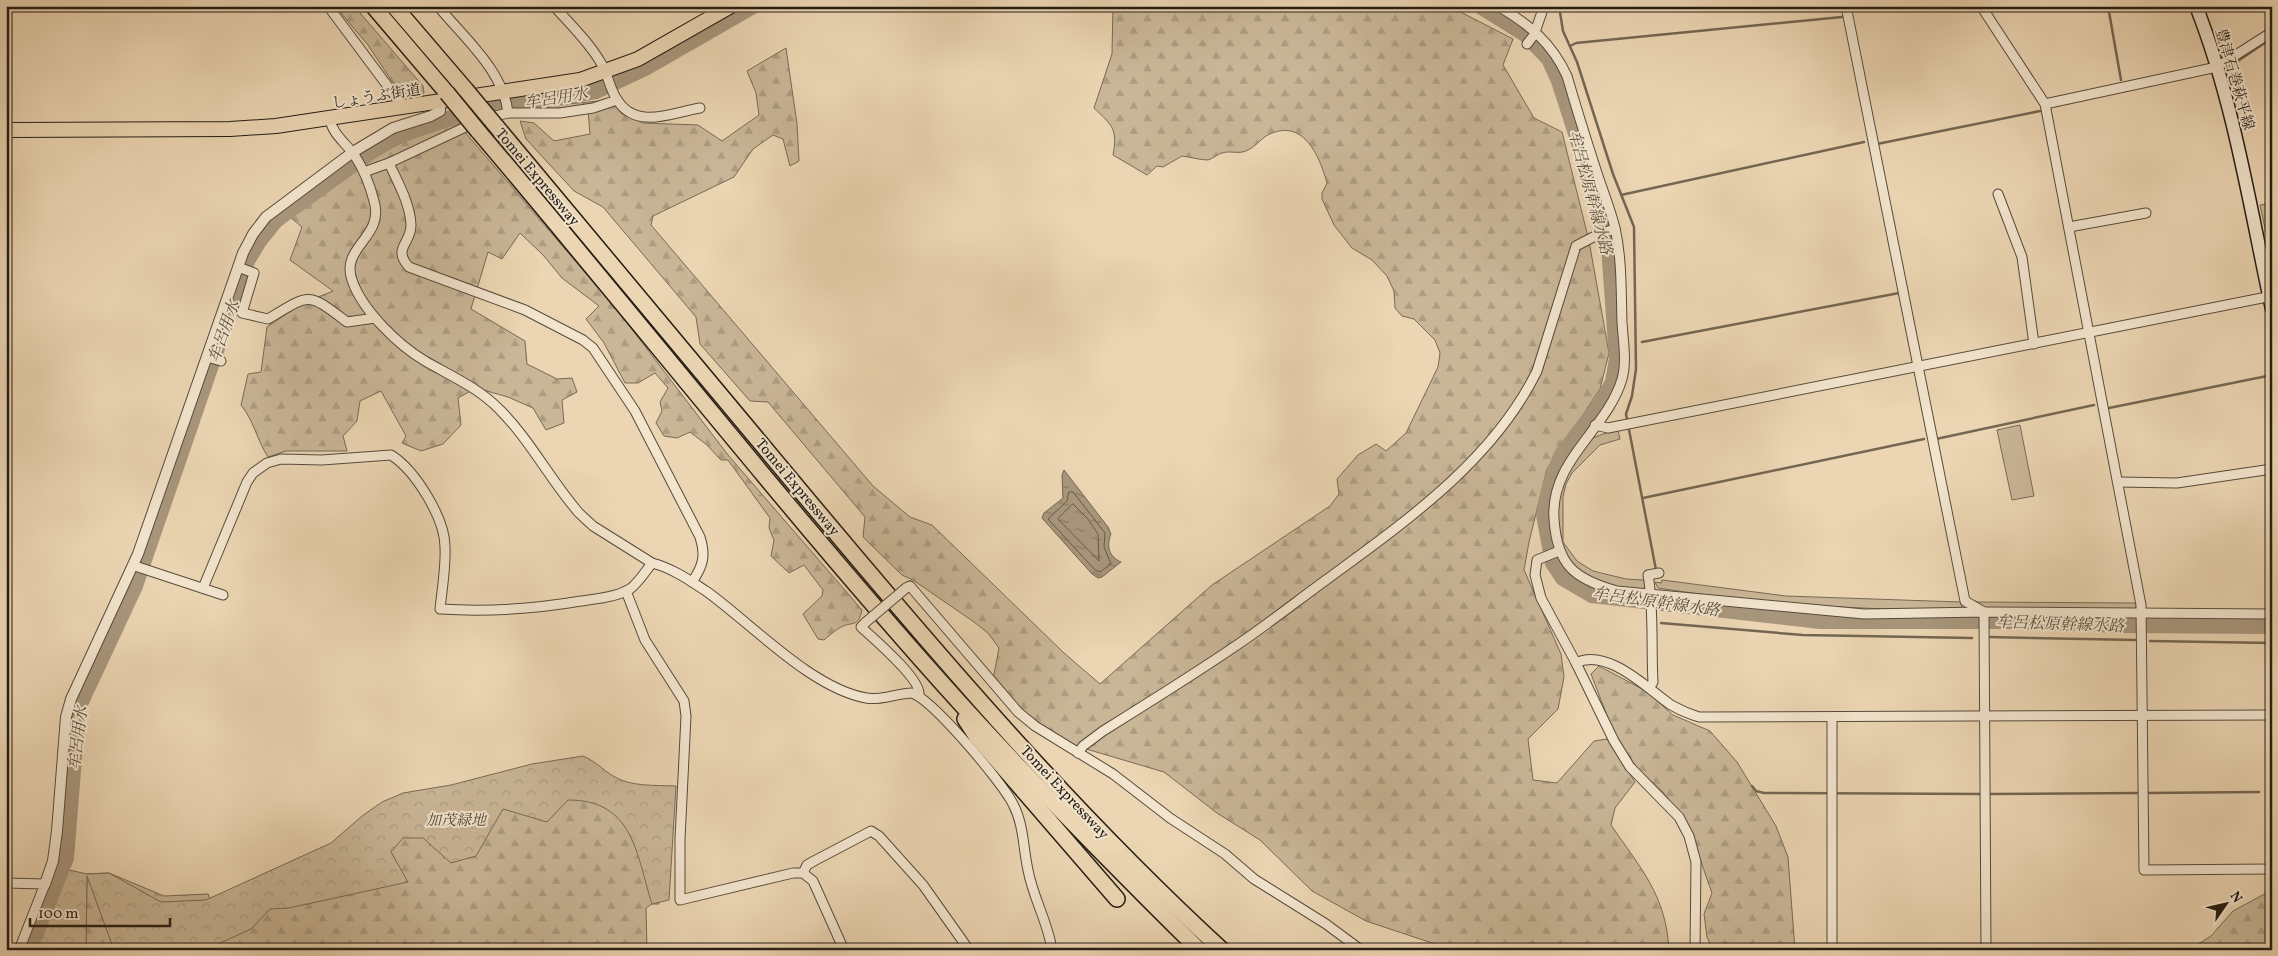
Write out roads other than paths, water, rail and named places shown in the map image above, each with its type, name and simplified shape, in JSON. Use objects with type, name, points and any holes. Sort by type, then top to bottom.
[{"type":"highway","name":"Tomei Expressway","points":[[373,6],[443,98],[478,131],[570,239],[722,426],[935,675],[1041,791],[1199,950]]},
{"type":"highway","name":"Tomei Expressway","points":[[394,6],[893,601],[992,714],[1122,853],[1222,950]]},
{"type":"highway","points":[[935,675],[976,736],[1116,899]]},
{"type":"main road","name":"しょうぶ街道","points":[[6,130],[230,129],[330,119],[401,108],[443,98],[504,95],[608,76],[731,6]]},
{"type":"main road","name":"豊津石巻萩平線","points":[[2196,6],[2218,67],[2233,126],[2271,300]]},
{"type":"street","points":[[328,6],[398,100],[401,108]]},
{"type":"street","points":[[438,6],[492,70],[504,95],[508,111]]},
{"type":"street","points":[[554,6],[597,56],[608,76],[616,97],[633,114],[651,118],[668,117],[700,108]]},
{"type":"street","points":[[1498,6],[1534,33],[1558,56],[1567,76],[1613,230],[1620,267],[1623,378],[1615,396],[1562,473],[1554,518],[1557,552],[1567,566],[1595,584],[1617,591],[1845,612],[2272,614]]},
{"type":"street","points":[[1527,44],[1534,33],[1544,6]]},
{"type":"street","points":[[1847,6],[1965,601],[1984,614]]},
{"type":"street","points":[[1981,6],[2045,104],[2118,482],[2142,614],[2144,870],[2272,868]]},
{"type":"street","points":[[2045,104],[2218,67],[2272,32]]},
{"type":"street","points":[[364,171],[389,163],[455,131],[508,111],[560,113],[593,108],[616,97]]},
{"type":"street","points":[[19,950],[53,861],[66,717],[72,699],[138,554],[240,268],[258,225],[278,207],[394,128],[431,116],[440,111],[443,98]]},
{"type":"street","points":[[330,119],[331,126],[354,154],[364,171],[375,204],[377,219],[373,228],[353,254],[350,264],[351,278],[359,298],[375,318],[423,360],[485,396],[511,422],[549,476],[579,513],[593,526],[652,563],[668,568],[692,582],[736,612],[799,664],[826,682],[867,698],[904,693],[918,695],[942,716],[1003,788],[1013,804],[1022,827],[1033,891],[1046,919],[1052,950]]},
{"type":"street","points":[[389,163],[410,213],[411,228],[402,249],[403,260],[409,267],[525,310],[583,340],[600,357],[635,411],[700,537],[704,549],[703,564],[692,582]]},
{"type":"street","points":[[1998,194],[2022,257],[2034,344]]},
{"type":"street","points":[[2069,227],[2146,213]]},
{"type":"street","points":[[1078,753],[1104,731],[1238,644],[1364,552],[1450,482],[1496,436],[1528,390],[1537,371],[1576,246],[1599,234],[1613,230]]},
{"type":"street","points":[[240,268],[254,273],[242,313],[268,319],[296,302],[310,298],[322,303],[347,322],[375,318]]},
{"type":"street","points":[[1595,424],[1608,428],[2089,332],[2271,300]]},
{"type":"street","points":[[211,358],[221,361]]},
{"type":"street","points":[[203,588],[247,482],[254,473],[267,463],[281,459],[322,460],[391,455],[399,460],[426,494],[443,534],[446,546],[440,609],[470,611],[538,608],[589,600],[626,591],[638,582],[652,563]]},
{"type":"street","points":[[2118,482],[2177,483],[2272,469]]},
{"type":"street","points":[[1557,552],[1537,560],[1535,574],[1542,598],[1614,741],[1630,767],[1644,783],[1667,802],[1679,817],[1689,836],[1696,862],[1695,950]]},
{"type":"street","points":[[138,567],[223,595]]},
{"type":"street","points":[[1650,687],[1653,682],[1650,610],[1652,595],[1648,575],[1655,573]]},
{"type":"street","points":[[918,695],[917,685],[899,664],[861,627],[910,586],[1018,712],[1035,726],[1113,774],[1170,818],[1225,854],[1254,879],[1326,924],[1360,950]]},
{"type":"street","points":[[626,591],[645,640],[684,701],[686,716],[680,839],[680,900],[792,873],[803,873],[813,881],[844,950]]},
{"type":"street","points":[[1984,614],[1986,950]]},
{"type":"street","points":[[1576,663],[1588,660],[1604,662],[1636,677],[1672,705],[1699,717],[2272,716]]},
{"type":"street","points":[[1832,717],[1832,950]]},
{"type":"street","points":[[803,873],[807,865],[871,831],[923,885],[969,950]]},
{"type":"street","points":[[6,883],[45,884]]},
{"type":"water","points":[[1064,470],[1108,527],[1111,534],[1109,547],[1111,554],[1121,562],[1102,577],[1098,578],[1092,574],[1042,518],[1044,513],[1063,498],[1062,475]]},
{"type":"waterway","name":"牟呂用水","points":[[29,950],[66,858],[78,708],[135,586],[247,261],[259,241],[276,220],[369,153],[395,137],[444,120],[497,107],[596,91],[645,68],[753,6]]},
{"type":"waterway","name":"牟呂松原幹線水路","points":[[1480,6],[1525,34],[1549,59],[1559,81],[1603,217],[1609,246],[1617,359],[1613,382],[1602,402],[1561,456],[1550,487],[1544,515],[1553,563],[1563,578],[1592,595],[1820,621],[2024,621],[2121,625],[2272,626]]},
{"type":"waterway","points":[[1559,6],[1563,31],[1577,62],[1613,174],[1634,227],[1636,369],[1632,396],[1626,414],[1656,570]]},
{"type":"waterway","points":[[2108,6],[2121,80]]},
{"type":"waterway","points":[[1570,46],[1576,43],[1842,17]]},
{"type":"waterway","points":[[2229,67],[2272,38]]},
{"type":"waterway","points":[[1877,144],[2040,111]]},
{"type":"waterway","points":[[1621,195],[1864,142]]},
{"type":"waterway","points":[[1642,342],[1899,293]]},
{"type":"waterway","points":[[2109,408],[2272,375]]},
{"type":"waterway","points":[[1936,439],[2094,405]]},
{"type":"waterway","points":[[1643,498],[1924,439]]},
{"type":"waterway","points":[[1661,623],[1803,635],[1972,638]]},
{"type":"waterway","points":[[1989,637],[2135,640]]},
{"type":"waterway","points":[[2150,641],[2272,643]]},
{"type":"waterway","points":[[1752,786],[1756,791],[1764,793],[1983,794]]},
{"type":"waterway","points":[[2146,793],[2259,792]]},
{"type":"waterway","points":[[1988,794],[2140,793]]},
{"type":"park label","name":"加茂緑地","points":[[456,820]]}]
